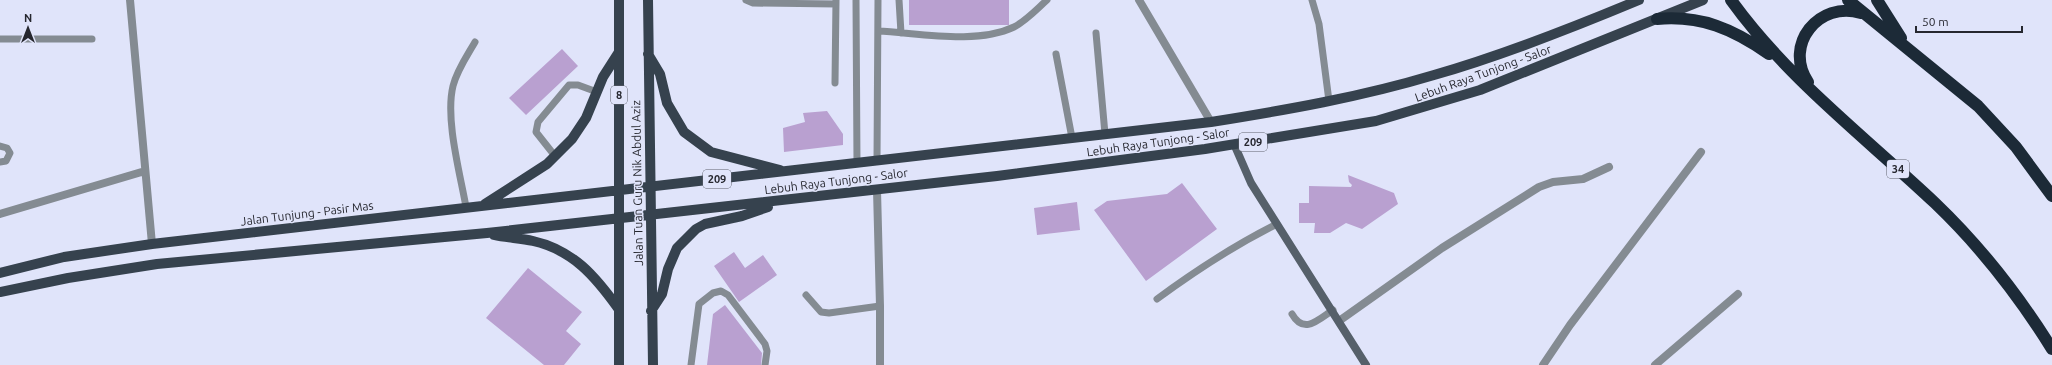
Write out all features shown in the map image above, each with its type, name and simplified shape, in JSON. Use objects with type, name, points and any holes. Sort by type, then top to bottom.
[{"type":"highway","name":"34","points":[[1731,0],[1765,43],[1799,79],[1935,204],[1982,252],[2025,307],[2052,349]]},
{"type":"highway","points":[[1848,0],[1872,18],[1978,106],[2016,148],[2052,196]]},
{"type":"highway","points":[[1877,0],[1908,48]]},
{"type":"highway","points":[[1814,92],[1804,77],[1799,60],[1800,43],[1808,28],[1822,16],[1838,10],[1856,11],[1872,18]]},
{"type":"highway","points":[[1657,19],[1694,19],[1724,28],[1777,59],[1799,79]]},
{"type":"main road","name":"Jalan Tuan Guru Nik Abdul Aziz","points":[[619,0],[619,365]]},
{"type":"main road","name":"Jalan Tuan Guru Nik Abdul Aziz","points":[[648,0],[651,311],[653,365]]},
{"type":"main road","name":"Lebuh Raya Tunjong - Salor","points":[[619,190],[1211,122],[1329,101],[1434,75],[1509,52],[1639,0]]},
{"type":"main road","name":"Lebuh Raya Tunjong - Salor","points":[[619,218],[996,176],[1234,144],[1376,121],[1410,113],[1487,88],[1703,0]]},
{"type":"main road","points":[[484,205],[547,164],[572,138],[586,118],[603,77],[619,51]]},
{"type":"main road","points":[[648,54],[660,74],[667,103],[684,132],[711,152],[785,171]]},
{"type":"main road","points":[[1234,144],[1251,183],[1333,310],[1366,365]]},
{"type":"main road","name":"Jalan Tunjung - Pasir Mas","points":[[0,273],[64,257],[152,244],[619,190]]},
{"type":"main road","points":[[651,311],[662,294],[668,269],[677,248],[696,229],[705,224],[742,216],[782,201]]},
{"type":"main road","points":[[0,292],[68,278],[156,264],[487,233],[619,218]]},
{"type":"main road","points":[[487,233],[509,239],[531,240],[552,246],[567,253],[587,268],[618,308]]},
{"type":"street","points":[[130,0],[152,244]]},
{"type":"street","points":[[1139,0],[1211,122]]},
{"type":"street","points":[[1543,365],[1570,325],[1701,152]]},
{"type":"street","points":[[1339,321],[1442,248],[1539,188],[1553,182],[1583,180],[1609,167]]},
{"type":"street","points":[[0,214],[145,171]]},
{"type":"street","points":[[877,190],[880,365]]},
{"type":"street","points":[[1655,365],[1738,294]]},
{"type":"lane","points":[[746,0],[753,3],[836,2],[835,83]]},
{"type":"lane","points":[[856,0],[857,162]]},
{"type":"lane","points":[[877,160],[878,0]]},
{"type":"lane","points":[[900,0],[901,33]]},
{"type":"lane","points":[[878,31],[918,36],[990,36],[1016,26],[1047,0]]},
{"type":"lane","points":[[1312,0],[1319,24],[1329,101]]},
{"type":"lane","points":[[1096,33],[1105,134]]},
{"type":"lane","points":[[0,39],[92,39]]},
{"type":"lane","points":[[466,208],[449,108],[453,85],[475,42]]},
{"type":"lane","points":[[1056,54],[1072,138]]},
{"type":"lane","points":[[555,156],[536,132],[538,122],[570,85],[578,85],[597,92]]},
{"type":"lane","points":[[0,146],[7,148],[10,153],[6,161],[0,162]]},
{"type":"lane","points":[[1157,299],[1190,275],[1252,237],[1277,224]]},
{"type":"lane","points":[[690,365],[699,304],[713,293],[721,291],[728,295],[765,344],[767,351],[765,365]]},
{"type":"lane","points":[[806,295],[821,312],[829,313],[880,306]]},
{"type":"lane","points":[[1292,314],[1296,321],[1305,325],[1312,324],[1333,310]]},
{"type":"building","points":[[909,0],[1009,0],[1009,25],[909,25]]},
{"type":"building","points":[[562,49],[578,66],[526,115],[509,98]]},
{"type":"building","points":[[827,111],[843,134],[843,145],[784,152],[783,128],[805,122],[803,113]]},
{"type":"building","points":[[1348,175],[1394,193],[1398,204],[1362,229],[1346,223],[1330,233],[1314,233],[1315,223],[1299,223],[1299,203],[1309,203],[1309,186],[1351,187],[1352,185],[1349,182]]},
{"type":"building","points":[[1182,183],[1217,229],[1146,281],[1094,210],[1107,201],[1167,194]]},
{"type":"building","points":[[1077,202],[1080,230],[1037,235],[1034,208]]},
{"type":"building","points":[[734,252],[745,268],[763,255],[777,275],[739,302],[714,266]]},
{"type":"building","points":[[528,268],[582,312],[566,331],[581,344],[564,365],[544,365],[486,318]]},
{"type":"building","points":[[725,305],[762,353],[761,365],[707,365],[713,314]]}]
